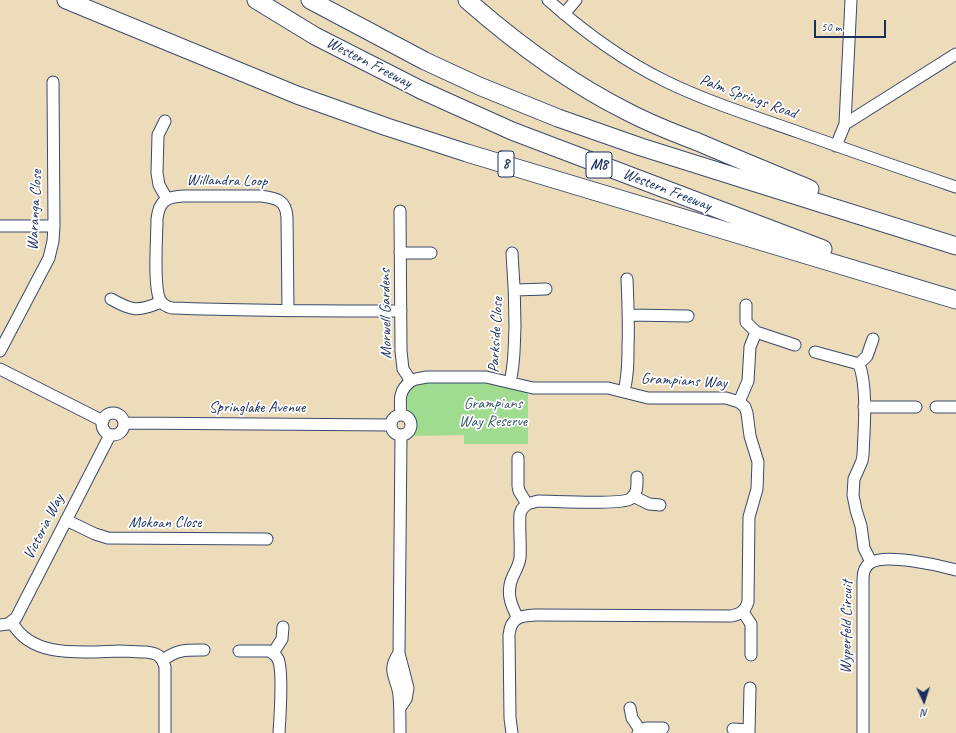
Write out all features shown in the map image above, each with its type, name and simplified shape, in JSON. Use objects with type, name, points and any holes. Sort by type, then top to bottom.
[{"type":"highway","name":"8","points":[[66,0],[297,95],[387,127],[474,155],[956,300]]},
{"type":"highway","name":"Western Freeway","points":[[256,0],[329,43],[421,90],[512,131],[956,300]]},
{"type":"highway","name":"Western Freeway","points":[[310,0],[425,61],[479,86],[558,118],[641,147],[956,246]]},
{"type":"highway","points":[[467,0],[505,32],[556,69],[595,94],[629,113],[835,200],[956,241]]},
{"type":"street","name":"Palm Springs Road","points":[[548,0],[606,48],[664,81],[690,93],[742,113],[956,187]]},
{"type":"street","points":[[564,14],[576,0]]},
{"type":"street","points":[[836,146],[845,124],[851,0]]},
{"type":"street","points":[[845,124],[956,54]]},
{"type":"street","name":"Waranga Close","points":[[0,351],[49,258],[53,241],[53,82]]},
{"type":"street","points":[[165,121],[158,135],[157,173],[159,185],[167,199]]},
{"type":"street","name":"Willandra Loop","points":[[161,302],[156,287],[157,219],[160,207],[167,199],[184,196],[260,196],[277,199],[283,203],[286,209],[288,311]]},
{"type":"street","name":"Morwell Gardens","points":[[400,211],[401,362],[403,369],[411,381]]},
{"type":"street","points":[[0,226],[54,226]]},
{"type":"street","name":"Morwell Gardens","points":[[400,253],[431,253]]},
{"type":"street","name":"Parkside Close","points":[[510,382],[514,366],[515,290],[512,253]]},
{"type":"street","points":[[624,391],[628,367],[629,315],[627,279]]},
{"type":"street","name":"Parkside Close","points":[[515,290],[546,289]]},
{"type":"street","points":[[111,299],[127,308],[135,309],[151,306],[161,302],[166,307],[172,308],[288,311],[401,311]]},
{"type":"street","points":[[746,305],[746,322],[756,332],[795,345]]},
{"type":"street","points":[[629,315],[688,316]]},
{"type":"street","points":[[739,402],[748,381],[750,347],[756,332]]},
{"type":"street","points":[[859,364],[867,356],[873,339]]},
{"type":"street","points":[[815,352],[859,364]]},
{"type":"street","points":[[859,364],[863,382],[863,455],[854,479],[853,495],[861,526],[864,548],[871,562]]},
{"type":"street","points":[[0,369],[103,421]]},
{"type":"street","name":"Grampians Way","points":[[411,381],[416,378],[427,377],[486,377],[533,388],[603,387],[648,398],[726,398],[739,402],[745,408],[747,413],[750,436],[758,462],[757,489],[749,517],[748,602],[743,612]]},
{"type":"street","points":[[401,415],[401,394],[404,386],[411,381]]},
{"type":"street","points":[[864,407],[916,407]]},
{"type":"street","points":[[936,407],[956,408]]},
{"type":"street","points":[[116,414],[123,419],[124,428],[120,433],[110,435],[103,427],[103,421],[108,415],[116,414]]},
{"type":"street","points":[[401,415],[407,417],[411,425],[407,434],[401,436],[395,434],[391,428],[391,425],[394,418],[401,415]]},
{"type":"street","name":"Springlake Avenue","points":[[124,423],[391,425]]},
{"type":"street","name":"Victoria Way","points":[[12,622],[16,618],[110,435]]},
{"type":"street","points":[[400,733],[400,708],[398,693],[392,673],[394,660],[398,653],[401,436]]},
{"type":"street","points":[[518,458],[518,486],[519,491],[527,504]]},
{"type":"street","points":[[518,618],[512,608],[509,595],[512,577],[519,560],[520,514],[522,509],[527,504],[538,501],[621,502],[630,499],[633,496],[637,487],[638,477]]},
{"type":"street","points":[[633,496],[649,504],[660,505]]},
{"type":"street","name":"Mokoan Close","points":[[66,520],[95,534],[108,538],[267,539]]},
{"type":"street","name":"Wyperfeld Circuit","points":[[863,733],[863,580],[865,568],[871,562],[884,560],[907,560],[938,565],[956,570]]},
{"type":"street","points":[[512,733],[510,718],[509,635],[512,624],[518,618],[537,615],[732,616],[739,615],[743,612],[751,624],[751,655]]},
{"type":"street","points":[[0,625],[12,622],[16,630],[22,636],[58,652],[146,652],[152,653],[163,660],[165,673],[165,733]]},
{"type":"street","points":[[273,653],[282,639],[283,627]]},
{"type":"street","points":[[163,660],[172,653],[180,650],[204,650]]},
{"type":"street","points":[[239,651],[265,650],[273,653],[278,660],[280,668],[279,733]]},
{"type":"street","points":[[734,729],[749,732],[750,688]]},
{"type":"street","points":[[630,708],[632,718],[639,732],[646,728],[663,728]]},
{"type":"green space","name":"Grampians Way Reserve","points":[[424,382],[495,383],[528,392],[528,444],[464,444],[464,435],[410,436],[415,423],[414,418],[408,410],[407,400],[410,389],[415,384]]}]
